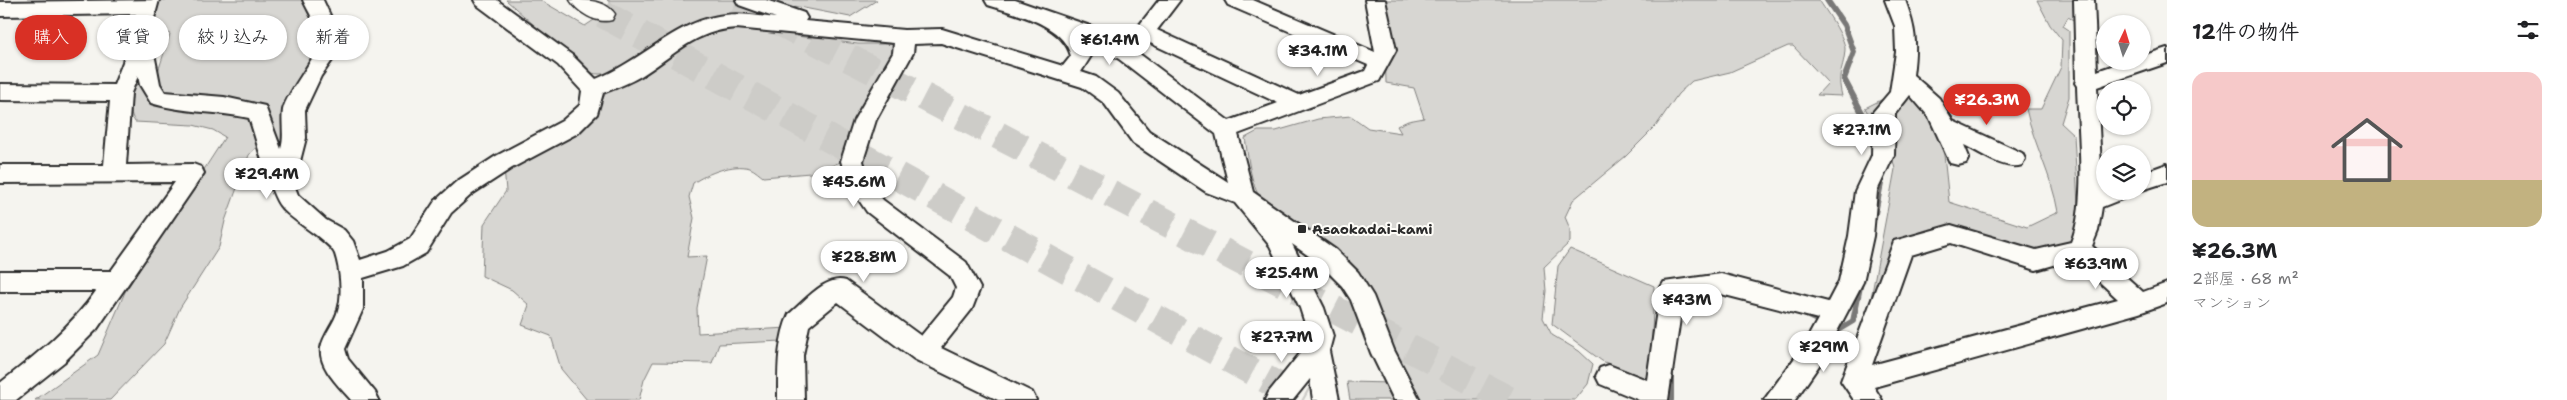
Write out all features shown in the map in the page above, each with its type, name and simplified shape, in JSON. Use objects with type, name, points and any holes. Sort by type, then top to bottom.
[{"type":"highway","points":[[582,0],[603,14]]},
{"type":"street","points":[[279,179],[287,169],[294,138],[294,110],[312,72],[328,52],[330,37],[313,0]]},
{"type":"street","points":[[484,0],[566,60],[593,89]]},
{"type":"street","points":[[746,0],[840,32]]},
{"type":"street","points":[[995,0],[1086,32],[1126,54],[1226,130],[1242,198],[1278,240],[1298,276],[1321,336],[1317,351],[1278,400]]},
{"type":"street","points":[[1049,19],[1056,0]]},
{"type":"street","points":[[1126,54],[1170,0]]},
{"type":"street","points":[[1235,0],[1380,62]]},
{"type":"street","points":[[1226,130],[1372,76],[1386,50],[1375,0]]},
{"type":"street","points":[[1777,400],[1784,395],[1811,356],[1851,282],[1861,236],[1866,191],[1883,155],[1884,112],[1900,95],[1906,52],[1905,26],[1895,0]]},
{"type":"street","points":[[2079,249],[2087,231],[2091,202],[2085,83],[2084,0]]},
{"type":"street","points":[[0,9],[147,3]]},
{"type":"street","points":[[1049,19],[1078,44],[1081,56],[1068,76]]},
{"type":"street","points":[[593,89],[634,70],[690,30],[714,22],[736,21],[904,38],[942,36],[1089,82],[1111,98],[1140,137],[1214,186],[1242,198],[1300,234],[1328,257],[1350,280],[1361,296],[1383,353],[1407,400]]},
{"type":"street","points":[[1145,33],[1298,103]]},
{"type":"street","points":[[904,38],[903,53],[865,120],[852,161],[859,184],[875,206],[958,269],[968,288],[964,302],[922,351]]},
{"type":"street","points":[[2085,83],[2167,55]]},
{"type":"street","points":[[114,174],[121,93],[132,60]]},
{"type":"street","points":[[146,60],[150,85],[158,98],[168,101],[224,105],[258,112],[279,179],[288,200],[318,226],[336,237],[345,248],[351,272],[351,310],[333,349],[337,364],[366,400]]},
{"type":"street","points":[[1902,77],[1924,92],[1938,111],[1958,157]]},
{"type":"street","points":[[351,272],[395,259],[418,246],[443,207],[464,188],[510,159],[570,128],[590,108],[593,89]]},
{"type":"street","points":[[0,92],[121,93]]},
{"type":"street","points":[[1944,126],[2014,159]]},
{"type":"street","points":[[0,174],[193,173],[118,281],[82,328],[55,354],[4,392]]},
{"type":"street","points":[[2151,179],[2167,173]]},
{"type":"street","points":[[2091,202],[2096,200]]},
{"type":"street","points":[[1854,381],[1902,248],[1951,234],[2036,260],[2079,249]]},
{"type":"street","points":[[2079,249],[2139,303]]},
{"type":"street","points":[[0,281],[118,281]]},
{"type":"street","points":[[1609,376],[1657,396],[1672,290],[1722,284],[1833,313]]},
{"type":"street","points":[[791,400],[791,355],[798,321],[838,288],[922,351],[1023,400]]},
{"type":"street","points":[[1854,381],[2139,303],[2167,293]]},
{"type":"street","points":[[1317,351],[1326,400]]},
{"type":"street","points":[[1854,381],[1869,400]]},
{"type":"shaded area","points":[[157,0],[306,0],[312,15],[297,15],[297,60],[316,60],[281,164],[263,109],[184,98],[165,92],[157,75],[162,60],[169,60],[169,15],[153,15]]},
{"type":"shaded area","points":[[506,0],[540,0],[585,26],[615,6],[607,0],[877,0],[850,17],[799,7],[790,8],[766,21],[721,16],[697,23],[636,63],[610,73],[598,74],[591,73],[581,67]]},
{"type":"shaded area","points":[[1384,0],[1819,0],[1835,24],[1844,44],[1845,49],[1840,81],[1842,96],[1817,95],[1828,83],[1793,46],[1788,46],[1730,72],[1692,81],[1678,94],[1656,126],[1626,156],[1573,200],[1565,217],[1570,229],[1570,242],[1544,267],[1546,291],[1543,318],[1552,335],[1579,351],[1593,364],[1588,384],[1575,400],[1420,400],[1392,354],[1374,300],[1364,279],[1327,242],[1285,218],[1264,203],[1253,181],[1245,138],[1258,131],[1276,131],[1318,119],[1351,116],[1368,128],[1401,133],[1397,126],[1408,121],[1424,118],[1414,88],[1386,83]]},
{"type":"shaded area","points":[[2037,0],[2079,0],[2075,21],[2068,17],[2063,26],[2069,30],[2069,97],[2061,123],[2074,135],[2079,222],[2075,246],[2030,250],[1949,227],[1926,230],[1894,242],[1863,355],[1872,293],[1895,169],[1892,156],[1865,108],[1887,97],[1914,93],[1932,115],[1944,155],[1949,202],[2027,227],[2058,212],[2052,186],[2026,109],[2041,109],[2061,67],[2062,40],[2050,25]]},
{"type":"shaded area","points":[[735,28],[858,44],[891,44],[896,48],[847,160],[835,164],[822,172],[763,177],[750,168],[728,168],[693,183],[689,197],[694,218],[687,257],[707,256],[697,308],[698,333],[788,328],[782,341],[719,344],[712,363],[653,362],[644,380],[639,400],[587,400],[561,369],[551,336],[522,325],[529,305],[512,290],[482,276],[484,224],[506,191],[504,168],[584,126],[599,107],[607,90],[695,36],[710,31]]},
{"type":"shaded area","points":[[140,68],[144,88],[251,116],[261,142],[249,155],[225,221],[219,247],[180,308],[164,344],[110,400],[35,400],[98,355],[125,292],[225,137],[213,130],[193,125],[135,122],[130,102]]},
{"type":"shaded area","points":[[1570,249],[1654,286],[1650,380],[1602,361],[1552,324],[1558,266]]},
{"type":"shaded area","points":[[1347,382],[1392,383],[1401,400],[1350,400]]},
{"type":"waterway","points":[[1827,0],[1844,25],[1854,52],[1844,79],[1876,139]]},
{"type":"waterway","points":[[1874,218],[1883,174]]},
{"type":"waterway","points":[[1802,313],[1838,330],[1853,321],[1861,282]]},
{"type":"waterway","points":[[1671,367],[1671,400]]},
{"type":"tunnel","points":[[737,0],[1509,400]]},
{"type":"tunnel","points":[[603,14],[1304,400]]},
{"type":"place","name":"Asaokadai-kami","points":[[1302,229]]}]
